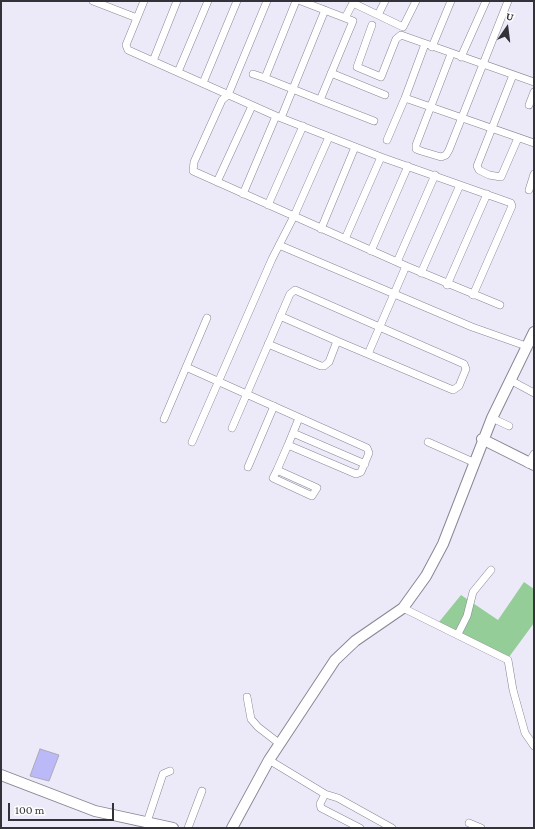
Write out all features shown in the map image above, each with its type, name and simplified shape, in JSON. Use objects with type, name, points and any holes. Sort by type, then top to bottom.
[{"type":"street","points":[[93,1],[111,4],[137,18]]},
{"type":"street","points":[[144,1],[126,45],[126,49],[279,117],[381,157],[435,175],[512,204],[473,296]]},
{"type":"street","points":[[153,61],[177,1]]},
{"type":"street","points":[[178,72],[208,1]]},
{"type":"street","points":[[203,84],[236,1]]},
{"type":"street","points":[[267,1],[228,95],[222,100],[192,169],[194,173],[346,239],[446,285],[500,305]]},
{"type":"street","points":[[265,78],[296,1]]},
{"type":"street","points":[[301,1],[353,21],[320,100]]},
{"type":"street","points":[[378,15],[385,1]]},
{"type":"street","points":[[345,18],[353,2],[404,27],[416,1]]},
{"type":"street","points":[[387,140],[428,45],[452,1]]},
{"type":"street","points":[[461,57],[486,1]]},
{"type":"street","points":[[451,54],[416,146],[416,149],[441,157],[446,155],[462,118],[508,1]]},
{"type":"street","points":[[243,194],[292,89],[325,10]]},
{"type":"street","points":[[372,25],[357,67],[381,77],[398,36],[405,36],[451,54],[534,82]]},
{"type":"street","points":[[331,73],[385,95]]},
{"type":"street","points":[[253,74],[374,121]]},
{"type":"street","points":[[513,75],[477,166],[480,172],[498,178],[503,176],[518,138]]},
{"type":"street","points":[[529,105],[534,92]]},
{"type":"street","points":[[405,98],[534,143]]},
{"type":"street","points":[[217,182],[252,106]]},
{"type":"street","points":[[268,205],[303,126]]},
{"type":"street","points":[[192,442],[279,245],[294,216],[329,137]]},
{"type":"street","points":[[321,229],[355,147]]},
{"type":"street","points":[[346,239],[381,157]]},
{"type":"street","points":[[371,251],[408,166]]},
{"type":"street","points":[[529,190],[534,174]]},
{"type":"street","points":[[397,262],[435,175]]},
{"type":"street","points":[[421,273],[460,185]]},
{"type":"street","points":[[446,285],[486,194]]},
{"type":"street","points":[[279,245],[472,327],[526,346]]},
{"type":"street","points":[[368,354],[406,266]]},
{"type":"street","points":[[232,428],[280,316],[290,294],[295,290],[464,364],[466,369],[456,390],[451,389],[280,316]]},
{"type":"street","points":[[164,419],[207,318]]},
{"type":"street","points":[[232,828],[269,760],[326,673],[340,655],[355,641],[403,608],[426,576],[443,544],[482,439],[534,332]]},
{"type":"street","points":[[268,344],[317,365],[324,366],[329,362],[337,341]]},
{"type":"street","points":[[186,367],[368,449],[369,453],[361,472],[356,474],[288,445]]},
{"type":"street","points":[[510,380],[534,392]]},
{"type":"street","points":[[248,467],[274,406]]},
{"type":"street","points":[[277,470],[317,488],[312,496],[273,478],[299,418]]},
{"type":"street","points":[[492,418],[509,426]]},
{"type":"street","points":[[293,433],[365,464]]},
{"type":"street","points":[[482,439],[531,465],[534,454]]},
{"type":"street","points":[[428,442],[474,462]]},
{"type":"street","points":[[458,634],[467,616],[473,592],[491,570]]},
{"type":"street","points":[[403,608],[508,660],[513,690],[525,733],[534,746]]},
{"type":"street","points":[[247,697],[251,720],[258,728],[280,744]]},
{"type":"street","points":[[269,760],[325,794],[338,798],[392,828]]},
{"type":"street","points":[[147,822],[163,774],[170,771]]},
{"type":"street","points":[[1,776],[95,811],[173,828]]},
{"type":"street","points":[[188,828],[202,791]]},
{"type":"street","points":[[325,794],[320,804],[321,808],[360,828]]},
{"type":"street","points":[[469,823],[481,828]]},
{"type":"green space","points":[[524,582],[534,589],[534,623],[509,657],[439,622],[461,595],[498,620]]},
{"type":"building","points":[[40,749],[59,755],[49,781],[30,776]]}]
